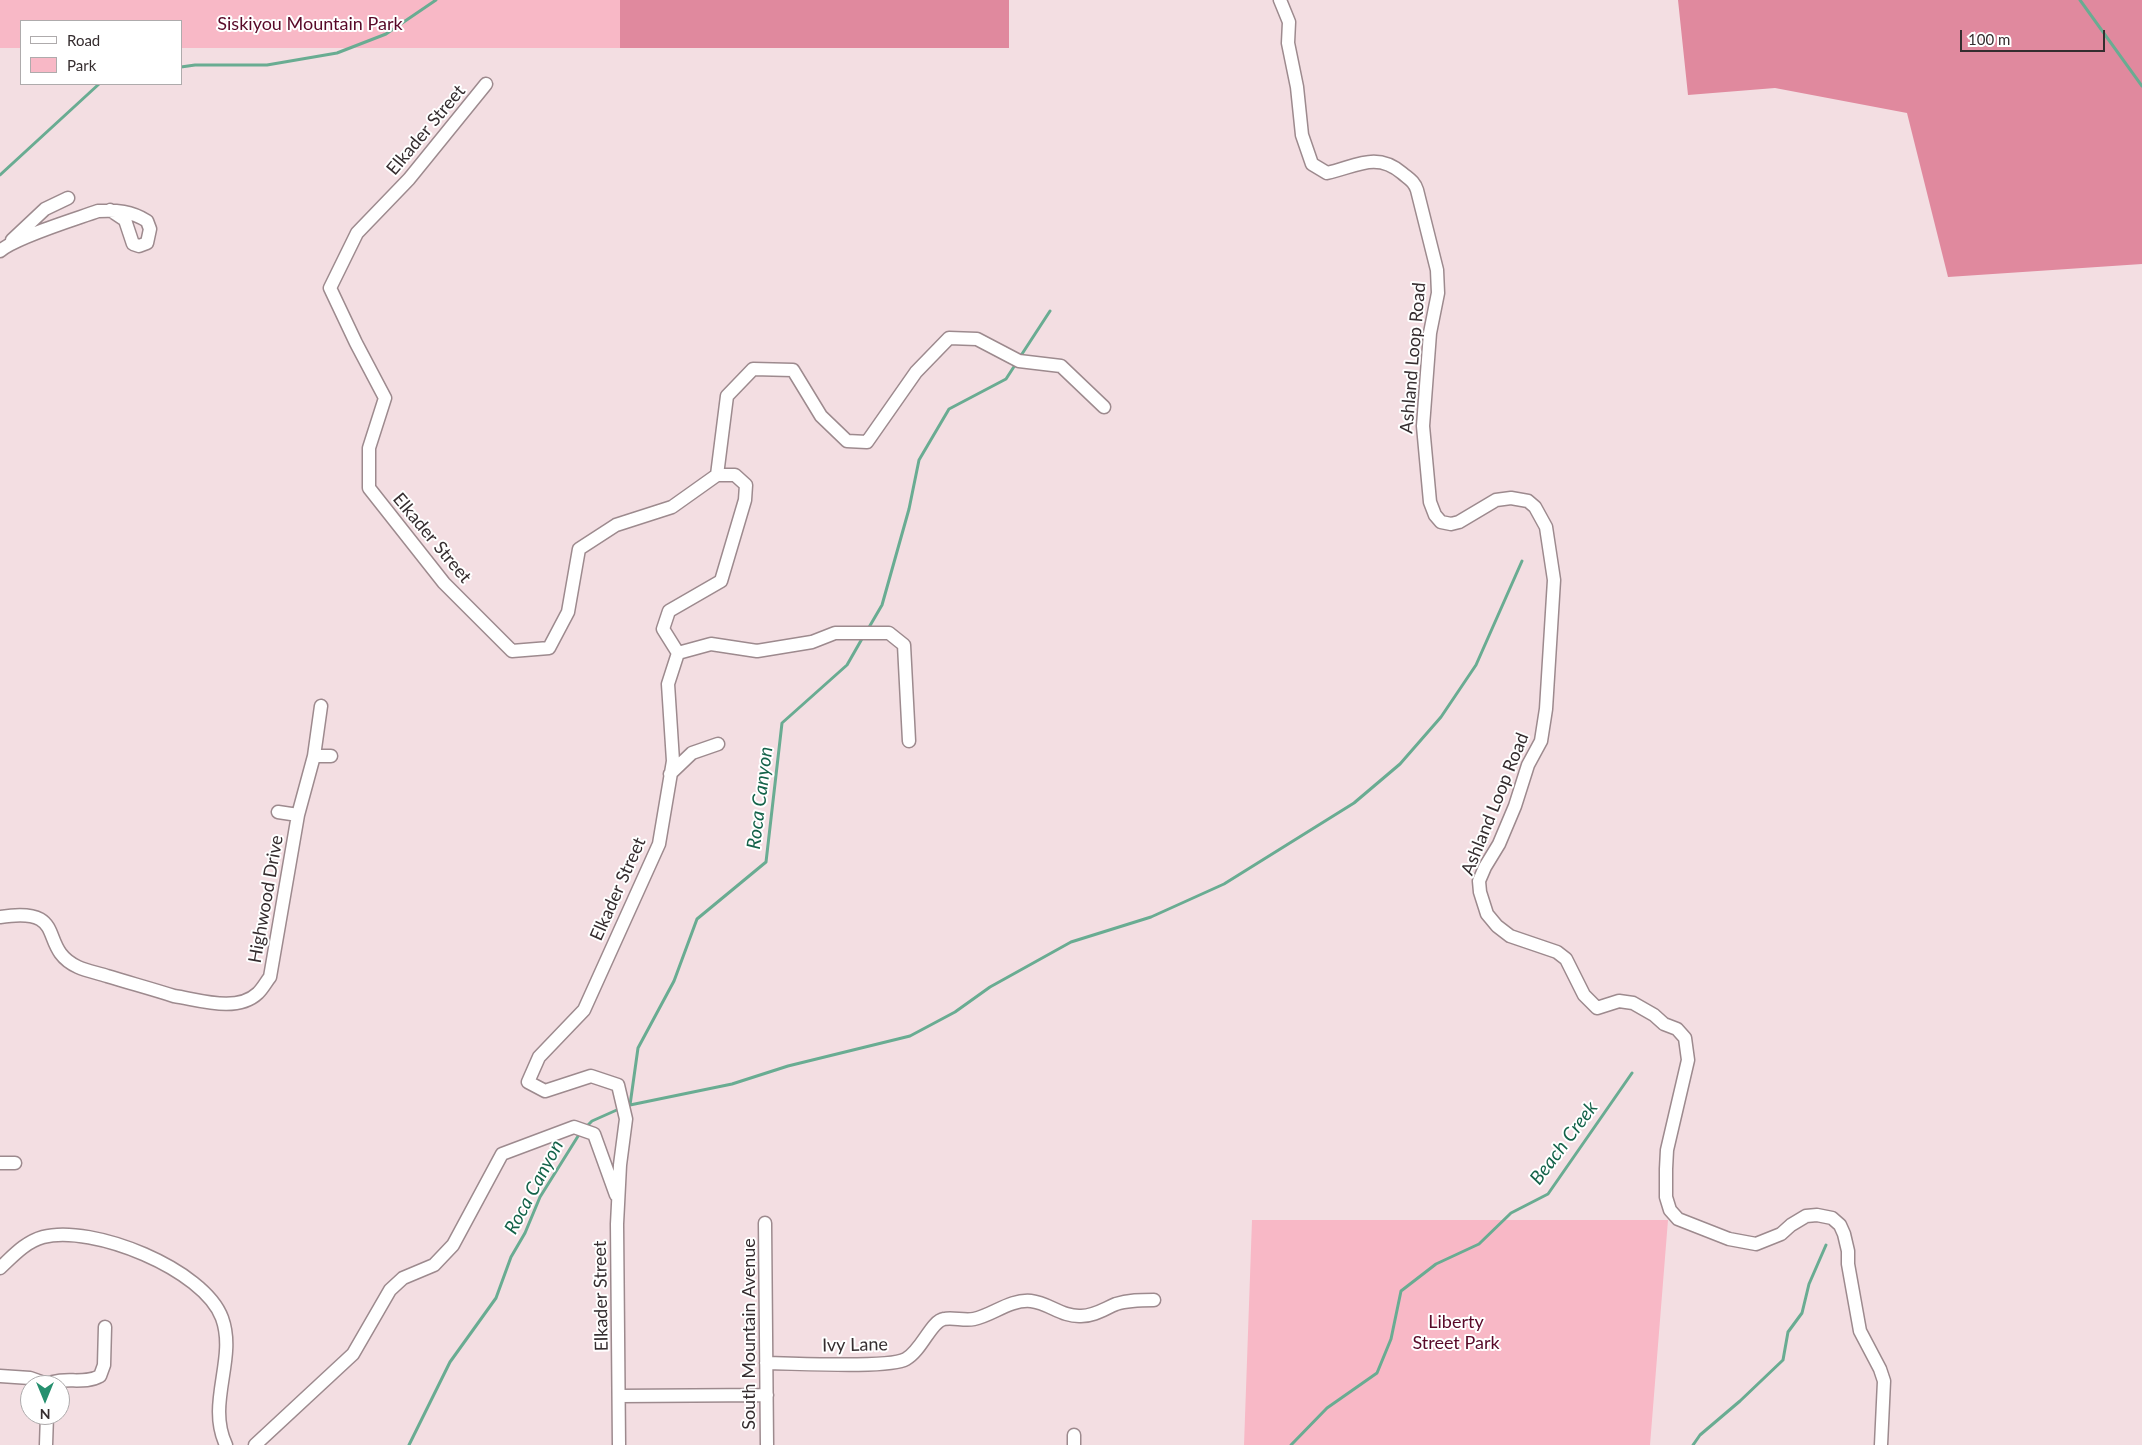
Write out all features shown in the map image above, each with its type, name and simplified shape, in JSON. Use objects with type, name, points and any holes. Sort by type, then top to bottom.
[{"type":"street","name":"Ashland Loop Road","points":[[1280,0],[1289,22],[1288,43],[1297,87],[1302,135],[1312,164],[1327,173],[1361,163],[1385,163],[1394,167],[1414,182],[1419,197],[1439,284],[1430,333],[1423,426],[1430,502],[1435,515],[1440,522],[1451,524],[1459,522],[1496,500],[1511,498],[1528,500],[1535,507],[1546,527],[1554,580],[1552,638],[1541,741],[1528,765],[1515,806],[1499,844],[1479,881],[1482,904],[1487,914],[1497,926],[1510,936],[1557,952],[1566,959],[1584,995],[1593,1006],[1597,1008],[1619,1001],[1633,1003],[1654,1015],[1664,1024],[1677,1029],[1685,1038],[1688,1060],[1667,1150],[1666,1169],[1666,1197],[1670,1210],[1678,1219],[1729,1239],[1756,1244],[1781,1234],[1806,1216],[1817,1215],[1832,1218],[1840,1225],[1848,1251],[1848,1264],[1860,1331],[1880,1369],[1884,1381],[1881,1445]]},
{"type":"street","name":"Elkader Street","points":[[486,84],[409,179],[357,233],[330,288],[385,398],[369,448],[369,488],[444,583],[512,651],[549,648],[568,612],[578,549],[616,525],[672,507],[717,475]]},
{"type":"street","points":[[2,249],[45,209],[68,198]]},
{"type":"street","points":[[2,249],[98,210],[110,210]]},
{"type":"street","points":[[909,742],[904,645],[890,633],[835,633],[812,642],[757,651],[711,644],[678,653],[663,629],[670,611],[721,581],[745,500],[746,485],[735,475],[717,475],[726,396],[753,369],[793,370],[821,416],[848,442],[867,442],[916,372],[949,338],[977,339],[1019,361],[1061,366],[1104,407]]},
{"type":"street","name":"Elkader Street","points":[[619,1445],[618,1201],[622,1135],[626,1120],[618,1085],[591,1076],[545,1091],[528,1082],[539,1057],[584,1010],[659,844],[673,761],[668,684],[678,653]]},
{"type":"street","name":"Highwood Drive","points":[[0,917],[20,914],[39,917],[50,929],[60,955],[77,967],[174,996],[225,1004],[239,1003],[257,994],[270,977],[298,815],[314,756],[321,706]]},
{"type":"street","points":[[670,774],[692,753],[718,744]]},
{"type":"street","points":[[314,756],[331,756]]},
{"type":"street","points":[[278,812],[298,815]]},
{"type":"street","points":[[255,1445],[353,1354],[390,1290],[403,1278],[434,1265],[454,1245],[502,1154],[574,1127],[594,1134],[618,1201]]},
{"type":"street","points":[[0,1163],[15,1163]]},
{"type":"street","name":"South Mountain Avenue","points":[[765,1223],[767,1445]]},
{"type":"street","points":[[0,1268],[18,1250],[34,1240],[53,1235],[76,1235],[118,1244],[142,1252],[203,1290],[214,1302],[223,1319],[225,1330],[226,1346],[219,1405],[219,1424],[226,1445]]},
{"type":"street","name":"Ivy Lane","points":[[766,1363],[897,1362],[917,1351],[939,1320],[946,1318],[972,1319],[1010,1304],[1027,1300],[1044,1304],[1062,1314],[1082,1316],[1090,1315],[1124,1302],[1154,1300]]},
{"type":"street","points":[[70,1380],[91,1380],[100,1376],[104,1365],[105,1327]]},
{"type":"street","points":[[0,1376],[20,1377]]},
{"type":"street","points":[[619,1396],[767,1395]]},
{"type":"street","points":[[46,1445],[47,1425]]},
{"type":"green space","name":"Siskiyou Mountain Park","points":[[0,0],[620,0],[620,48],[182,48],[182,20],[20,20],[20,48],[0,48]]},
{"type":"green space","name":"Liberty Street Park","points":[[1252,1220],[1668,1220],[1650,1445],[1244,1445]]},
{"type":"shaded area","points":[[620,0],[1009,0],[1009,48],[620,48]]},
{"type":"shaded area","points":[[1678,0],[2142,0],[2142,264],[1948,277],[1907,113],[1775,88],[1688,95]]},
{"type":"waterway","points":[[182,67],[195,65],[267,65],[337,53],[386,34],[436,0]]},
{"type":"waterway","points":[[2080,0],[2142,86]]},
{"type":"waterway","points":[[0,175],[98,85]]},
{"type":"waterway","name":"Roca Canyon","points":[[1020,357],[1050,311]]},
{"type":"waterway","name":"Roca Canyon","points":[[868,629],[882,605],[909,509],[919,460],[949,409],[1006,379],[1017,362]]},
{"type":"waterway","points":[[630,1105],[732,1084],[788,1066],[910,1036],[955,1012],[990,987],[1071,942],[1151,917],[1224,884],[1354,803],[1400,764],[1441,717],[1476,665],[1522,561]]},
{"type":"waterway","name":"Roca Canyon","points":[[625,1107],[630,1105],[638,1048],[674,981],[697,919],[766,862],[782,723],[847,665],[863,637]]},
{"type":"waterway","name":"Beach Creek","points":[[1291,1445],[1327,1408],[1377,1373],[1391,1339],[1401,1291],[1436,1264],[1479,1244],[1511,1213],[1548,1194],[1632,1073]]},
{"type":"waterway","name":"Roca Canyon","points":[[586,1127],[592,1121],[619,1109]]},
{"type":"waterway","name":"Roca Canyon","points":[[409,1445],[450,1362],[496,1298],[511,1257],[525,1233],[540,1197],[580,1133]]},
{"type":"waterway","points":[[1693,1445],[1700,1435],[1740,1401],[1783,1360],[1788,1332],[1802,1313],[1809,1284],[1826,1245]]}]
